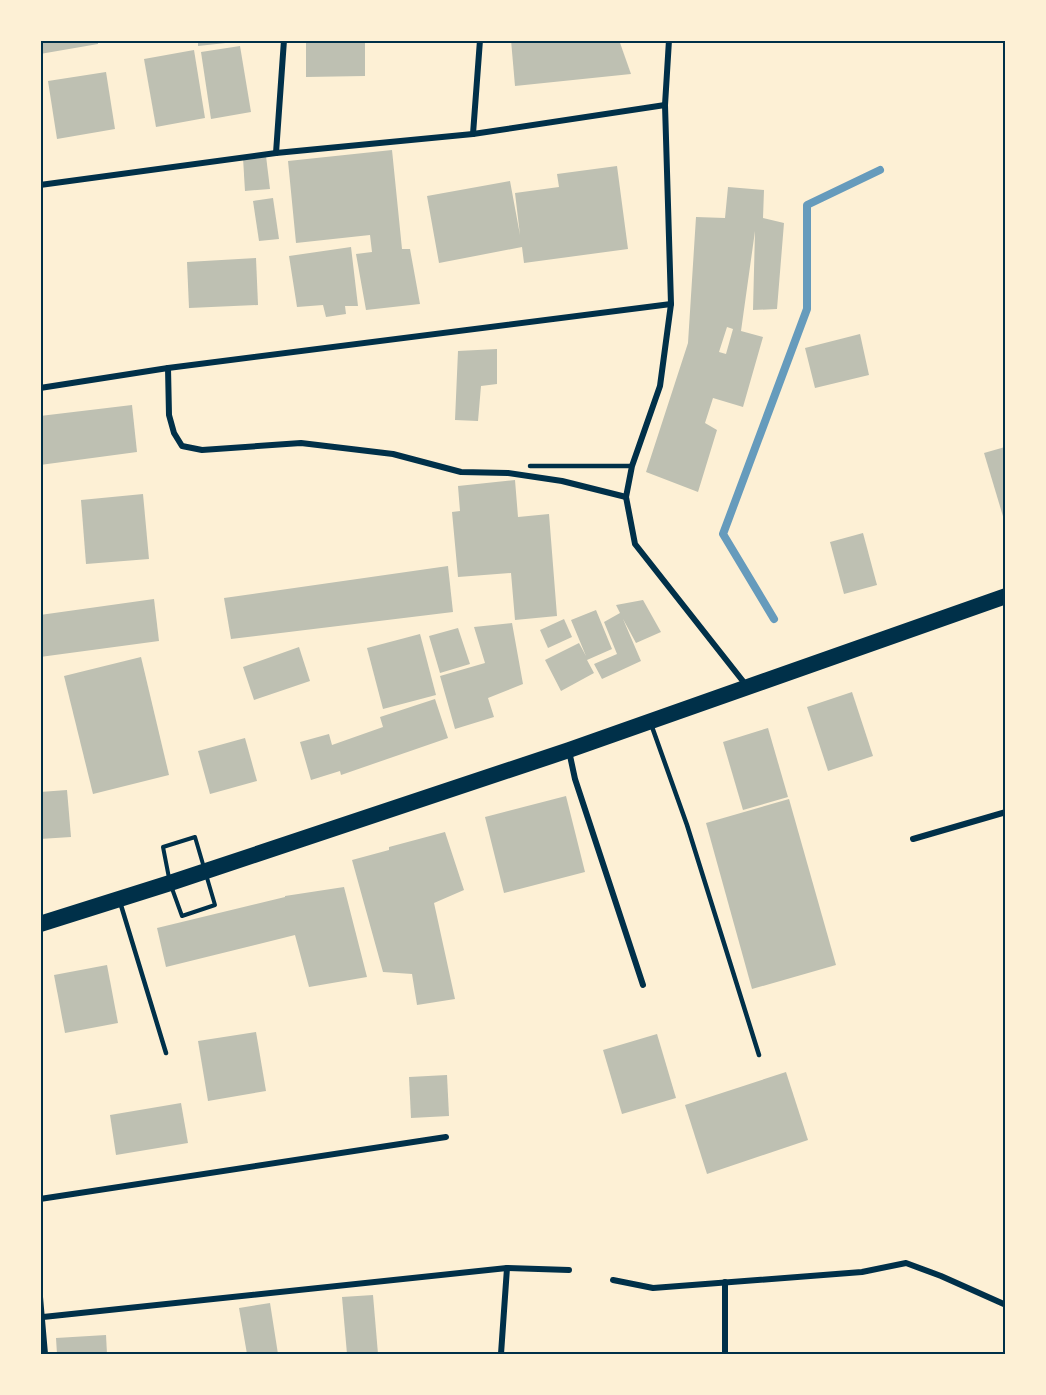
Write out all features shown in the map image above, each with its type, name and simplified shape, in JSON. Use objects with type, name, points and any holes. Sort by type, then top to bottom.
[{"type":"highway","points":[[40,924],[569,750],[1005,596]]},
{"type":"street","points":[[276,153],[284,40]]},
{"type":"street","points":[[473,134],[480,40]]},
{"type":"street","points":[[669,40],[665,105],[671,304],[660,386],[632,466],[626,496],[635,544],[748,687]]},
{"type":"street","points":[[40,184],[276,153],[473,134],[665,105]]},
{"type":"street","points":[[40,388],[168,368],[671,304]]},
{"type":"street","points":[[168,368],[169,415],[174,433],[182,446],[202,450],[301,444],[358,450],[393,454],[461,472],[508,473],[562,481],[626,496]]},
{"type":"street","points":[[569,750],[575,779],[643,985]]},
{"type":"street","points":[[913,839],[1005,812]]},
{"type":"street","points":[[40,1199],[446,1137]]},
{"type":"street","points":[[613,1280],[653,1288],[862,1272],[906,1263],[1005,1305]]},
{"type":"street","points":[[501,1354],[507,1269]]},
{"type":"street","points":[[42,1317],[507,1269],[568,1270]]},
{"type":"street","points":[[725,1282],[725,1354]]},
{"type":"street","points":[[40,1297],[45,1354]]},
{"type":"lane","points":[[530,466],[632,466]]},
{"type":"lane","points":[[650,722],[687,825],[759,1055]]},
{"type":"lane","points":[[119,899],[166,1053]]},
{"type":"path","points":[[164,847],[195,837]]},
{"type":"path","points":[[182,916],[215,905]]},
{"type":"building","points":[[40,40],[98,40],[98,44],[40,54]]},
{"type":"building","points":[[198,40],[235,40],[235,42],[198,46]]},
{"type":"building","points":[[306,40],[365,40],[365,76],[306,77]]},
{"type":"building","points":[[511,40],[619,40],[631,74],[515,86]]},
{"type":"building","points":[[240,46],[251,112],[211,119],[201,52]]},
{"type":"building","points":[[194,50],[205,118],[156,127],[144,59]]},
{"type":"building","points":[[106,72],[115,129],[57,139],[48,81]]},
{"type":"building","points":[[392,150],[402,249],[410,249],[420,304],[366,310],[356,254],[372,252],[370,235],[296,243],[288,161]]},
{"type":"building","points":[[266,156],[270,189],[245,191],[243,158]]},
{"type":"building","points":[[617,166],[628,249],[524,263],[522,247],[439,263],[427,196],[510,181],[520,235],[515,193],[559,187],[557,174]]},
{"type":"building","points":[[728,187],[764,190],[763,218],[784,223],[777,309],[753,310],[755,231],[741,331],[763,337],[743,407],[713,398],[705,423],[717,430],[698,492],[646,472],[688,343],[696,217],[725,218]],"holes":[[[727,327],[733,329],[726,354],[719,352]]]},
{"type":"building","points":[[273,198],[279,239],[259,241],[253,201]]},
{"type":"building","points":[[351,247],[358,306],[345,306],[346,314],[326,317],[323,305],[297,307],[289,256]]},
{"type":"building","points":[[256,258],[258,305],[189,308],[187,262]]},
{"type":"building","points":[[860,334],[869,375],[815,388],[805,348]]},
{"type":"building","points":[[497,349],[497,384],[481,386],[478,421],[455,420],[458,351]]},
{"type":"building","points":[[132,405],[137,452],[40,465],[40,416]]},
{"type":"building","points":[[1005,447],[1005,523],[984,453]]},
{"type":"building","points":[[515,480],[518,517],[549,514],[557,616],[515,620],[511,573],[458,577],[452,512],[460,511],[458,486]]},
{"type":"building","points":[[143,494],[149,559],[86,564],[81,500]]},
{"type":"building","points":[[863,533],[877,585],[844,594],[830,542]]},
{"type":"building","points":[[448,566],[453,612],[231,639],[224,598]]},
{"type":"building","points":[[154,599],[159,641],[40,657],[40,615]]},
{"type":"building","points":[[643,600],[661,632],[636,643],[623,619],[641,661],[602,679],[594,664],[617,654],[604,622],[620,613],[616,605]]},
{"type":"building","points":[[596,610],[612,649],[587,660],[594,673],[561,691],[545,660],[579,643],[586,656],[571,620]]},
{"type":"building","points":[[564,619],[572,637],[548,648],[540,630]]},
{"type":"building","points":[[512,623],[523,684],[488,698],[494,717],[455,729],[440,676],[485,663],[474,627]]},
{"type":"building","points":[[458,628],[470,664],[440,673],[429,636]]},
{"type":"building","points":[[420,634],[436,695],[383,709],[367,648]]},
{"type":"building","points":[[299,647],[310,681],[254,700],[243,667]]},
{"type":"building","points":[[141,657],[169,775],[93,794],[64,676]]},
{"type":"building","points":[[852,692],[873,756],[828,771],[807,707]]},
{"type":"building","points":[[435,699],[448,738],[341,775],[340,771],[311,780],[300,742],[329,734],[332,745],[383,727],[380,717]]},
{"type":"building","points":[[768,728],[788,797],[743,810],[723,742]]},
{"type":"building","points":[[245,738],[257,781],[210,794],[198,751]]},
{"type":"building","points":[[67,790],[71,837],[40,839],[40,792]]},
{"type":"building","points":[[566,796],[585,872],[504,893],[485,817]]},
{"type":"building","points":[[789,799],[836,965],[752,989],[706,823]]},
{"type":"building","points":[[445,832],[464,890],[434,903],[455,999],[417,1005],[412,974],[383,972],[352,860]]},
{"type":"building","points":[[344,887],[367,977],[309,987],[295,935],[166,967],[157,928],[285,896]]},
{"type":"building","points":[[107,965],[118,1023],[65,1033],[54,975]]},
{"type":"building","points":[[256,1032],[266,1091],[208,1101],[198,1041]]},
{"type":"building","points":[[657,1034],[676,1098],[622,1114],[603,1050]]},
{"type":"building","points":[[786,1072],[808,1140],[707,1174],[685,1105]]},
{"type":"building","points":[[447,1075],[449,1116],[411,1118],[409,1077]]},
{"type":"building","points":[[181,1103],[188,1143],[116,1155],[110,1115]]},
{"type":"building","points":[[373,1295],[378,1354],[347,1354],[342,1297]]},
{"type":"building","points":[[270,1303],[278,1354],[247,1354],[239,1308]]},
{"type":"building","points":[[106,1335],[107,1354],[57,1354],[56,1338]]},
{"type":"waterway","points":[[774,619],[723,534],[807,309],[807,205],[880,170]]}]
